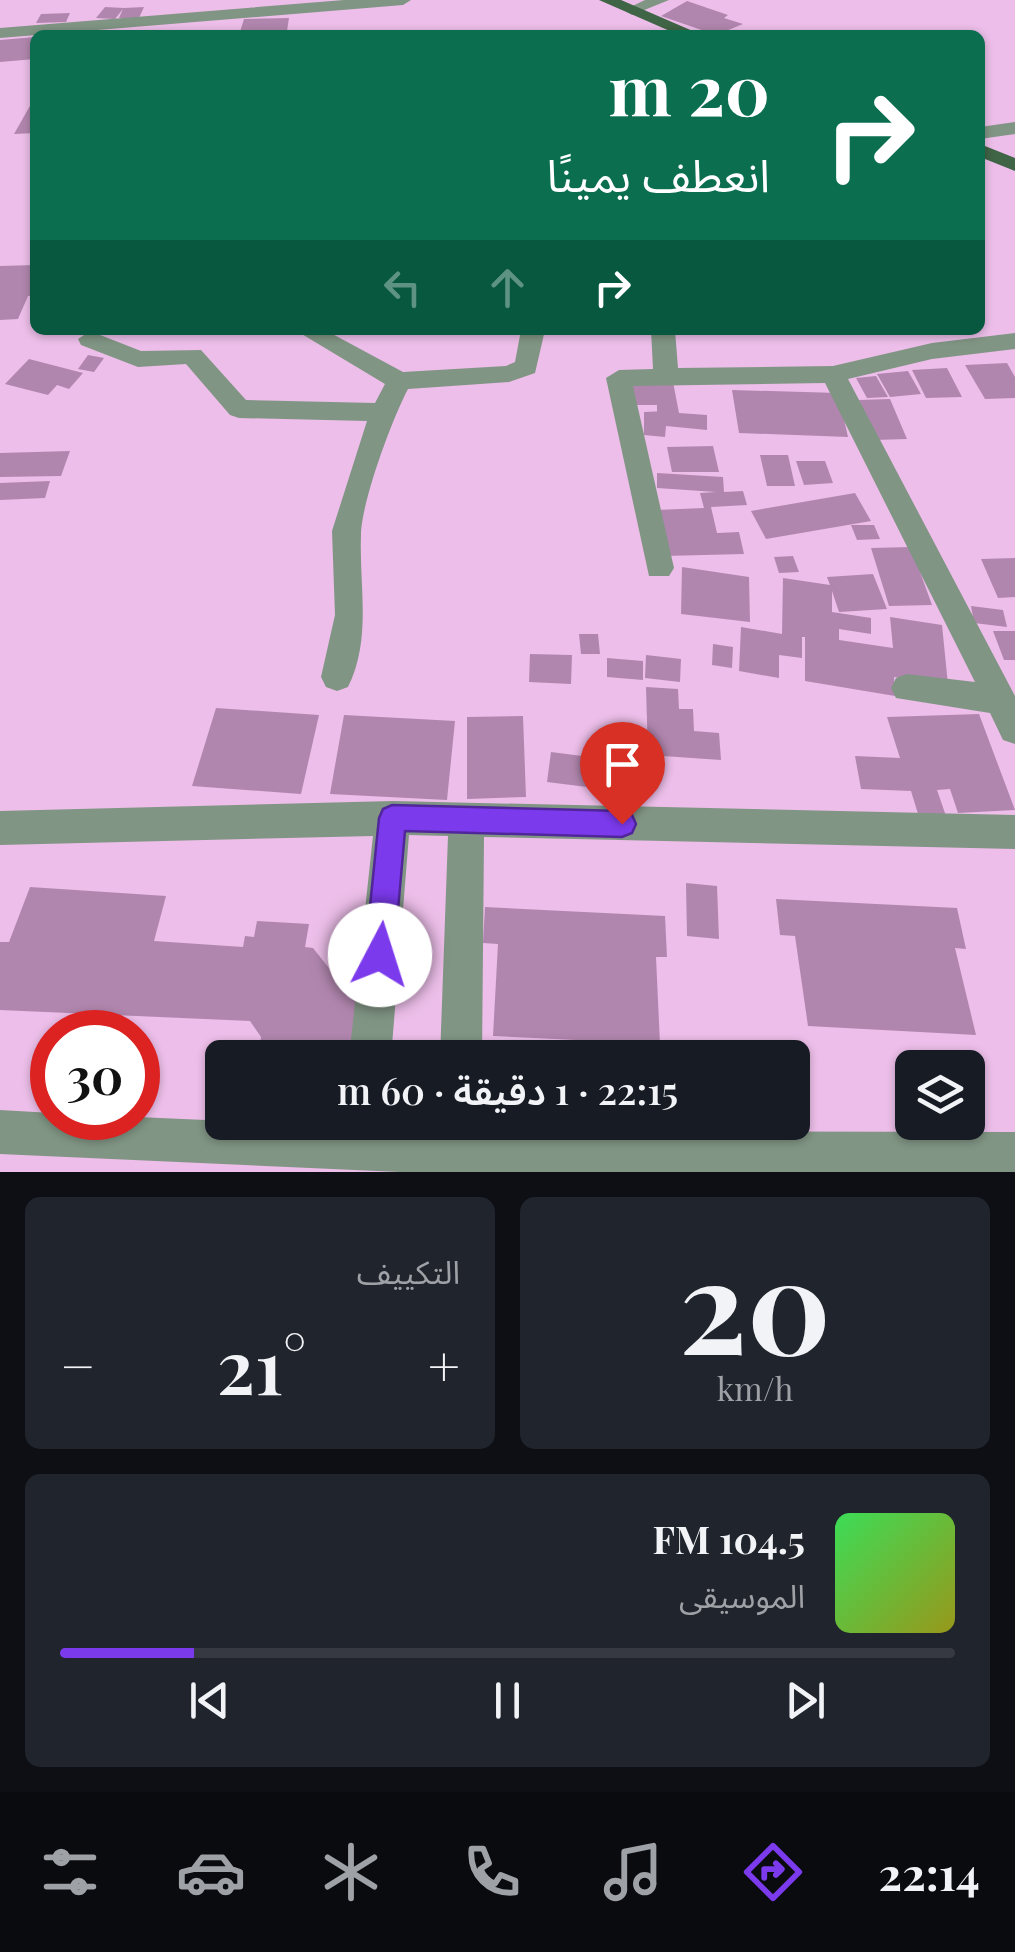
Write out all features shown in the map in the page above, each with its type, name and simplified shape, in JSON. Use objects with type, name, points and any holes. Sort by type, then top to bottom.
[{"type":"main road","points":[[582,0],[654,30]]},
{"type":"main road","points":[[607,0],[682,30]]},
{"type":"main road","points":[[985,152],[1015,165]]},
{"type":"main road","points":[[985,167],[1015,180]]},
{"type":"street","points":[[37,30],[403,0]]},
{"type":"street","points":[[632,10],[660,0]]},
{"type":"street","points":[[0,33],[30,31]]},
{"type":"street","points":[[985,115],[1015,115]]},
{"type":"street","points":[[985,133],[1015,128]]},
{"type":"street","points":[[315,335],[399,382],[509,374],[526,367],[532,335]]},
{"type":"street","points":[[663,335],[666,377]]},
{"type":"street","points":[[90,338],[138,358],[192,356],[239,409],[383,412]]},
{"type":"street","points":[[659,568],[619,378],[833,374],[932,351],[1015,341]]},
{"type":"street","points":[[833,374],[1008,715]]},
{"type":"street","points":[[337,677],[350,615],[346,531],[383,412],[399,382]]},
{"type":"street","points":[[907,688],[1008,715]]},
{"type":"street","points":[[372,1040],[392,818]]},
{"type":"street","points":[[0,828],[392,818],[1015,832]]},
{"type":"street","points":[[461,1040],[466,821]]},
{"type":"street","points":[[0,1132],[205,1134]]},
{"type":"street","points":[[528,1140],[1015,1154]]},
{"type":"building","points":[[687,1],[743,24],[728,30],[702,30],[661,16]]},
{"type":"building","points":[[105,7],[144,7],[139,18],[119,18],[123,9],[115,19],[96,18]]},
{"type":"building","points":[[70,13],[66,22],[36,23],[41,14]]},
{"type":"building","points":[[289,18],[287,30],[241,30],[244,19]]},
{"type":"building","points":[[30,37],[30,59],[0,62],[0,40]]},
{"type":"building","points":[[30,106],[30,133],[14,134]]},
{"type":"building","points":[[30,265],[30,296],[18,319],[0,320],[0,266]]},
{"type":"building","points":[[88,355],[104,358],[94,372],[78,369]]},
{"type":"building","points":[[29,359],[83,373],[69,389],[57,385],[48,395],[5,384]]},
{"type":"building","points":[[1007,363],[1015,377],[1015,398],[985,399],[965,365]]},
{"type":"building","points":[[947,368],[962,397],[926,398],[912,370]]},
{"type":"building","points":[[908,371],[921,394],[890,397],[877,374]]},
{"type":"building","points":[[876,376],[888,397],[867,398],[856,378]]},
{"type":"building","points":[[631,382],[673,382],[679,413],[707,415],[707,430],[666,426],[665,437],[644,435],[644,412],[657,411],[657,405],[634,405]]},
{"type":"building","points":[[732,390],[838,393],[848,437],[739,433]]},
{"type":"building","points":[[890,399],[907,439],[875,440],[859,400]]},
{"type":"building","points":[[713,446],[719,472],[672,472],[667,447]]},
{"type":"building","points":[[70,451],[61,476],[0,477],[0,453]]},
{"type":"building","points":[[760,455],[788,455],[795,486],[767,486]]},
{"type":"building","points":[[796,461],[825,461],[833,483],[804,485]]},
{"type":"building","points":[[657,473],[723,477],[724,492],[743,491],[747,505],[711,507],[717,533],[739,532],[744,554],[664,556],[656,510],[704,508],[700,493],[716,492],[657,488]]},
{"type":"building","points":[[50,481],[45,498],[0,500],[0,483]]},
{"type":"building","points":[[855,493],[871,521],[766,539],[751,511]]},
{"type":"building","points":[[851,525],[874,525],[880,539],[857,540]]},
{"type":"building","points":[[911,547],[932,605],[889,606],[871,548]]},
{"type":"building","points":[[793,556],[799,572],[779,573],[774,557]]},
{"type":"building","points":[[1015,558],[1015,597],[998,598],[981,559]]},
{"type":"building","points":[[682,567],[749,577],[750,622],[681,614]]},
{"type":"building","points":[[873,574],[887,609],[839,612],[832,591],[832,612],[871,618],[871,634],[839,629],[839,640],[893,648],[890,617],[942,625],[948,685],[894,677],[895,696],[805,681],[805,637],[802,658],[779,655],[779,678],[739,671],[741,627],[782,634],[783,578],[830,585],[827,577]]},
{"type":"building","points":[[971,606],[1003,610],[1007,627],[974,623]]},
{"type":"building","points":[[993,631],[1015,631],[1015,660],[1004,660]]},
{"type":"building","points":[[579,634],[598,634],[600,654],[581,654]]},
{"type":"building","points":[[713,644],[733,647],[732,668],[712,665]]},
{"type":"building","points":[[530,654],[572,655],[571,684],[529,682]]},
{"type":"building","points":[[646,655],[681,659],[680,682],[645,678]]},
{"type":"building","points":[[607,658],[643,661],[643,680],[607,677]]},
{"type":"building","points":[[646,687],[678,689],[679,709],[693,709],[694,731],[719,733],[721,760],[648,755]]},
{"type":"building","points":[[216,708],[319,715],[301,794],[192,786]]},
{"type":"building","points":[[979,714],[1015,810],[958,813],[950,789],[937,790],[946,816],[919,817],[911,791],[861,789],[855,756],[900,758],[887,717]]},
{"type":"building","points":[[344,715],[455,721],[447,800],[330,794]]},
{"type":"building","points":[[523,716],[526,797],[467,799],[467,717]]},
{"type":"building","points":[[551,752],[621,761],[619,791],[547,782]]},
{"type":"building","points":[[686,883],[717,886],[719,939],[687,936]]},
{"type":"building","points":[[30,887],[166,896],[154,941],[243,947],[245,936],[254,937],[257,921],[309,924],[305,947],[313,948],[336,977],[335,983],[359,982],[356,1040],[261,1040],[250,1021],[160,1017],[160,1010],[0,1010],[0,942],[9,942]]},
{"type":"building","points":[[776,899],[957,908],[966,949],[955,948],[976,1035],[808,1026],[795,936],[780,935]]},
{"type":"building","points":[[485,907],[665,916],[667,957],[656,957],[660,1040],[493,1036],[498,944],[483,943]]},
{"type":"route","points":[[380,955],[392,818],[622,824]]}]
